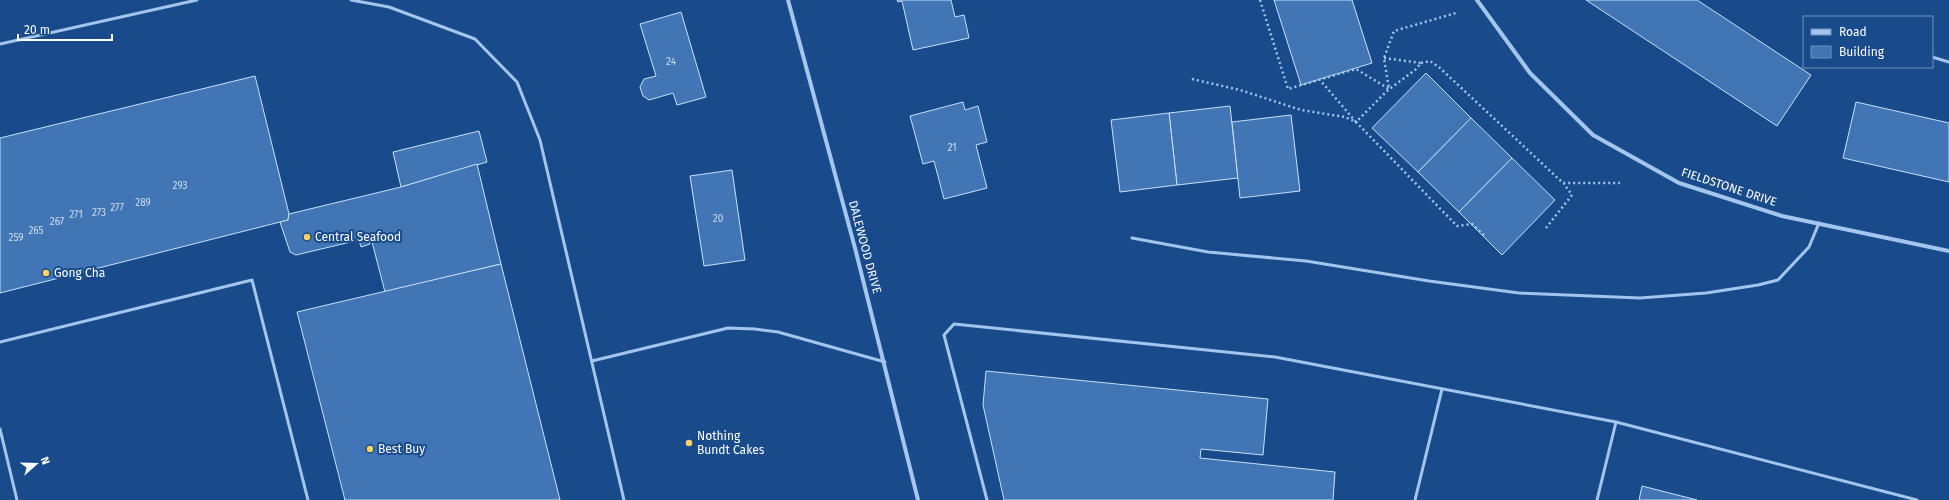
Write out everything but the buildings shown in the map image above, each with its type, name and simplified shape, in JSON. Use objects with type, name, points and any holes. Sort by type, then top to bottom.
[{"type":"street","name":"DALEWOOD DRIVE","points":[[788,0],[885,362],[918,500]]},
{"type":"street","name":"FIELDSTONE DRIVE","points":[[1477,0],[1530,73],[1593,135],[1679,183],[1782,216],[1949,251]]},
{"type":"lane","points":[[0,44],[197,0]]},
{"type":"lane","points":[[351,0],[389,7],[475,39],[517,82],[540,140],[624,500]]},
{"type":"lane","points":[[1933,57],[1949,62]]},
{"type":"lane","points":[[1132,238],[1208,252],[1306,261],[1429,281],[1519,293],[1640,298],[1706,293],[1758,285],[1778,280],[1809,246],[1819,223]]},
{"type":"lane","points":[[0,342],[252,280],[308,500]]},
{"type":"lane","points":[[986,500],[944,335],[954,324],[1275,357],[1616,422],[1917,500]]},
{"type":"lane","points":[[592,361],[728,328],[778,332],[885,362]]},
{"type":"lane","points":[[1415,500],[1442,389]]},
{"type":"lane","points":[[1597,500],[1616,422]]},
{"type":"lane","points":[[0,429],[18,500]]},
{"type":"path","points":[[1260,0],[1288,89],[1356,70],[1389,89]]},
{"type":"path","points":[[1389,89],[1384,58],[1394,31],[1456,13]]},
{"type":"path","points":[[1384,58],[1421,63],[1430,61],[1440,68],[1563,183],[1572,195],[1546,228]]},
{"type":"path","points":[[1356,122],[1389,89],[1415,70],[1421,63]]},
{"type":"path","points":[[1192,79],[1240,90],[1301,110],[1345,117],[1356,122]]},
{"type":"path","points":[[1320,80],[1356,122],[1457,226],[1472,224],[1485,236]]},
{"type":"path","points":[[1563,183],[1620,183]]},
{"type":"place","name":"Central Seafood","points":[[307,237]]},
{"type":"place","name":"Gong Cha","points":[[46,273]]},
{"type":"place","name":"Nothing Bundt Cakes","points":[[689,443]]},
{"type":"place","name":"Best Buy","points":[[370,449]]}]
